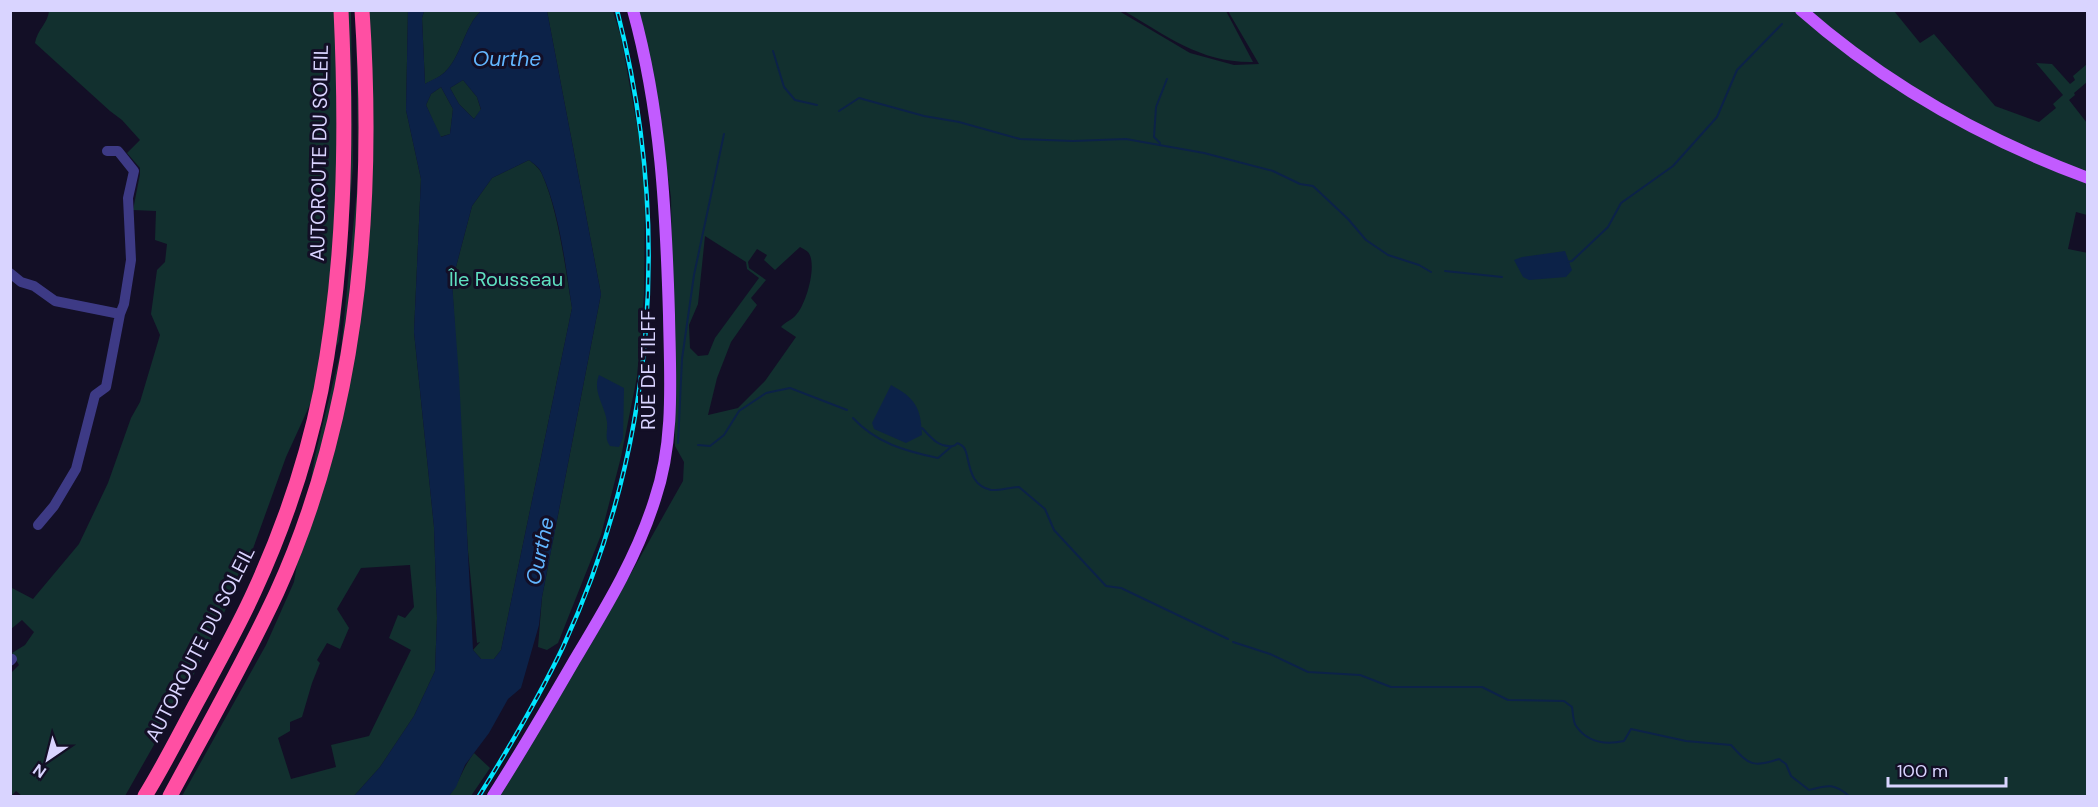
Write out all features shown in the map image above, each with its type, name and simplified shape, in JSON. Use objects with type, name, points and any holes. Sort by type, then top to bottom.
[{"type":"highway","name":"AUTOROUTE DU SOLEIL","points":[[145,796],[254,592],[281,528],[302,462],[320,392],[332,323],[340,241],[344,111],[341,10]]},
{"type":"highway","points":[[170,796],[277,592],[323,466],[340,396],[352,326],[360,252],[366,111],[362,10]]},
{"type":"main road","name":"RUE DE TILFF","points":[[493,796],[629,565],[650,516],[664,463],[670,414],[665,200],[652,97],[633,10]]},
{"type":"main road","points":[[1801,10],[1862,59],[1927,102],[2000,141],[2088,178]]},
{"type":"street","points":[[38,525],[54,506],[76,469],[95,395],[106,387],[124,304],[131,260],[128,198],[134,171],[118,151],[107,151]]},
{"type":"street","points":[[10,273],[21,282],[34,286],[55,302],[120,314]]},
{"type":"green space","points":[[49,11],[351,11],[353,166],[339,341],[286,457],[246,568],[193,676],[125,796],[22,796],[16,791],[11,796],[11,673],[19,665],[12,653],[25,645],[34,632],[22,620],[11,629],[11,589],[33,599],[79,544],[108,483],[131,418],[140,402],[160,335],[151,314],[157,270],[165,262],[167,244],[155,240],[156,211],[133,210],[140,168],[127,153],[140,140],[122,120],[35,43]]},
{"type":"green space","points":[[356,11],[408,11],[406,110],[421,179],[414,332],[434,527],[437,618],[435,671],[414,716],[380,767],[354,796],[182,796],[266,645],[294,582],[315,456],[341,350],[358,178]],"holes":[[[410,565],[414,607],[405,618],[398,615],[389,638],[411,650],[369,736],[331,745],[336,767],[291,779],[278,738],[290,731],[290,722],[302,717],[320,663],[317,660],[327,643],[340,649],[349,628],[337,609],[361,568]]]},
{"type":"green space","points":[[424,11],[481,11],[471,25],[451,65],[441,76],[425,84],[422,18]]},
{"type":"green space","points":[[547,11],[613,11],[621,37],[639,137],[645,193],[644,295],[637,377],[621,457],[601,535],[558,643],[547,650],[538,647],[542,597],[601,294]]},
{"type":"green space","points":[[638,11],[1119,11],[1190,53],[1234,65],[1259,64],[1228,11],[1894,11],[1920,43],[1934,34],[1995,106],[2039,122],[2056,108],[2053,104],[2063,95],[2036,63],[2052,64],[2070,84],[2075,80],[2073,76],[2087,64],[2087,82],[2069,100],[2087,123],[2087,215],[2076,212],[2068,249],[2088,253],[2087,796],[497,796],[590,646],[683,481],[684,462],[675,446],[671,197],[661,130]],"holes":[[[705,236],[746,262],[747,269],[759,278],[715,338],[708,355],[698,356],[690,348],[689,325],[698,304]],[[800,247],[808,252],[811,258],[810,284],[800,310],[781,327],[796,337],[765,381],[738,408],[708,415],[717,378],[731,342],[757,305],[751,298],[766,280],[749,268],[748,262],[757,249],[767,255],[764,260],[775,270]]]},
{"type":"green space","points":[[1124,11],[1226,11],[1253,62],[1234,61],[1201,53]]},
{"type":"green space","points":[[463,80],[477,97],[481,110],[474,119],[459,104],[450,88]]},
{"type":"green space","points":[[441,87],[453,109],[450,134],[440,137],[426,105],[431,94]]},
{"type":"green space","name":"Île Rousseau","points":[[529,160],[541,172],[553,206],[572,308],[501,650],[494,659],[481,659],[473,650],[480,642],[477,643],[468,551],[452,282],[472,206],[492,178]]},
{"type":"green space","points":[[474,753],[490,768],[471,796],[449,796],[456,786]]},
{"type":"water","name":"Ourthe","points":[[408,11],[424,11],[422,18],[425,84],[443,74],[451,65],[471,25],[481,11],[547,11],[601,294],[542,597],[539,625],[521,688],[508,699],[489,733],[465,765],[456,787],[449,796],[354,796],[380,767],[414,716],[435,671],[437,618],[434,527],[414,332],[421,179],[406,110]],"holes":[[[463,80],[477,97],[481,109],[474,119],[459,104],[450,88]],[[441,87],[453,109],[450,134],[441,137],[426,105],[431,94]],[[529,160],[541,172],[553,204],[572,308],[501,650],[494,659],[481,659],[473,650],[452,282],[472,206],[492,178]]]},
{"type":"water","points":[[1565,251],[1572,270],[1566,277],[1529,280],[1523,277],[1514,260],[1522,257]]},
{"type":"water","points":[[599,375],[624,388],[623,438],[619,447],[610,446],[607,440],[606,416],[597,387]]},
{"type":"water","points":[[891,385],[911,399],[920,417],[922,435],[906,443],[874,429],[872,423]]},
{"type":"waterway","points":[[1567,262],[1572,261],[1608,227],[1621,203],[1673,166],[1717,117],[1737,70],[1782,24]]},
{"type":"waterway","points":[[773,51],[784,87],[795,100],[817,105]]},
{"type":"waterway","points":[[1160,143],[1154,137],[1156,107],[1167,79]]},
{"type":"waterway","points":[[839,111],[859,98],[1020,139],[1073,141],[1126,139],[1204,153],[1273,171],[1300,184],[1313,186],[1348,219],[1366,240],[1388,255],[1419,265],[1431,272]]},
{"type":"waterway","points":[[678,443],[682,359],[694,275],[724,134]]},
{"type":"waterway","points":[[1445,271],[1502,277]]},
{"type":"waterway","points":[[698,445],[710,446],[724,435],[739,411],[766,393],[790,388],[847,410]]},
{"type":"waterway","points":[[853,418],[881,440],[914,452],[938,458],[952,446]]},
{"type":"waterway","points":[[922,428],[939,444],[953,446],[958,443],[961,445],[966,453],[972,474],[982,487],[991,490],[1019,487],[1045,509],[1054,530],[1106,586],[1121,588],[1228,639]]},
{"type":"waterway","points":[[1233,642],[1270,654],[1308,672],[1360,675],[1391,687],[1482,687],[1508,700],[1564,701],[1572,707],[1576,726],[1592,739],[1611,743],[1624,741],[1631,729],[1686,741],[1731,745],[1742,757],[1752,763],[1779,759],[1786,764],[1791,776],[1809,790],[1830,786],[1849,796]]},
{"type":"railway","points":[[479,796],[523,723],[563,647],[594,570],[618,492],[635,413],[646,333],[649,253],[645,172],[634,91],[617,10]]}]
